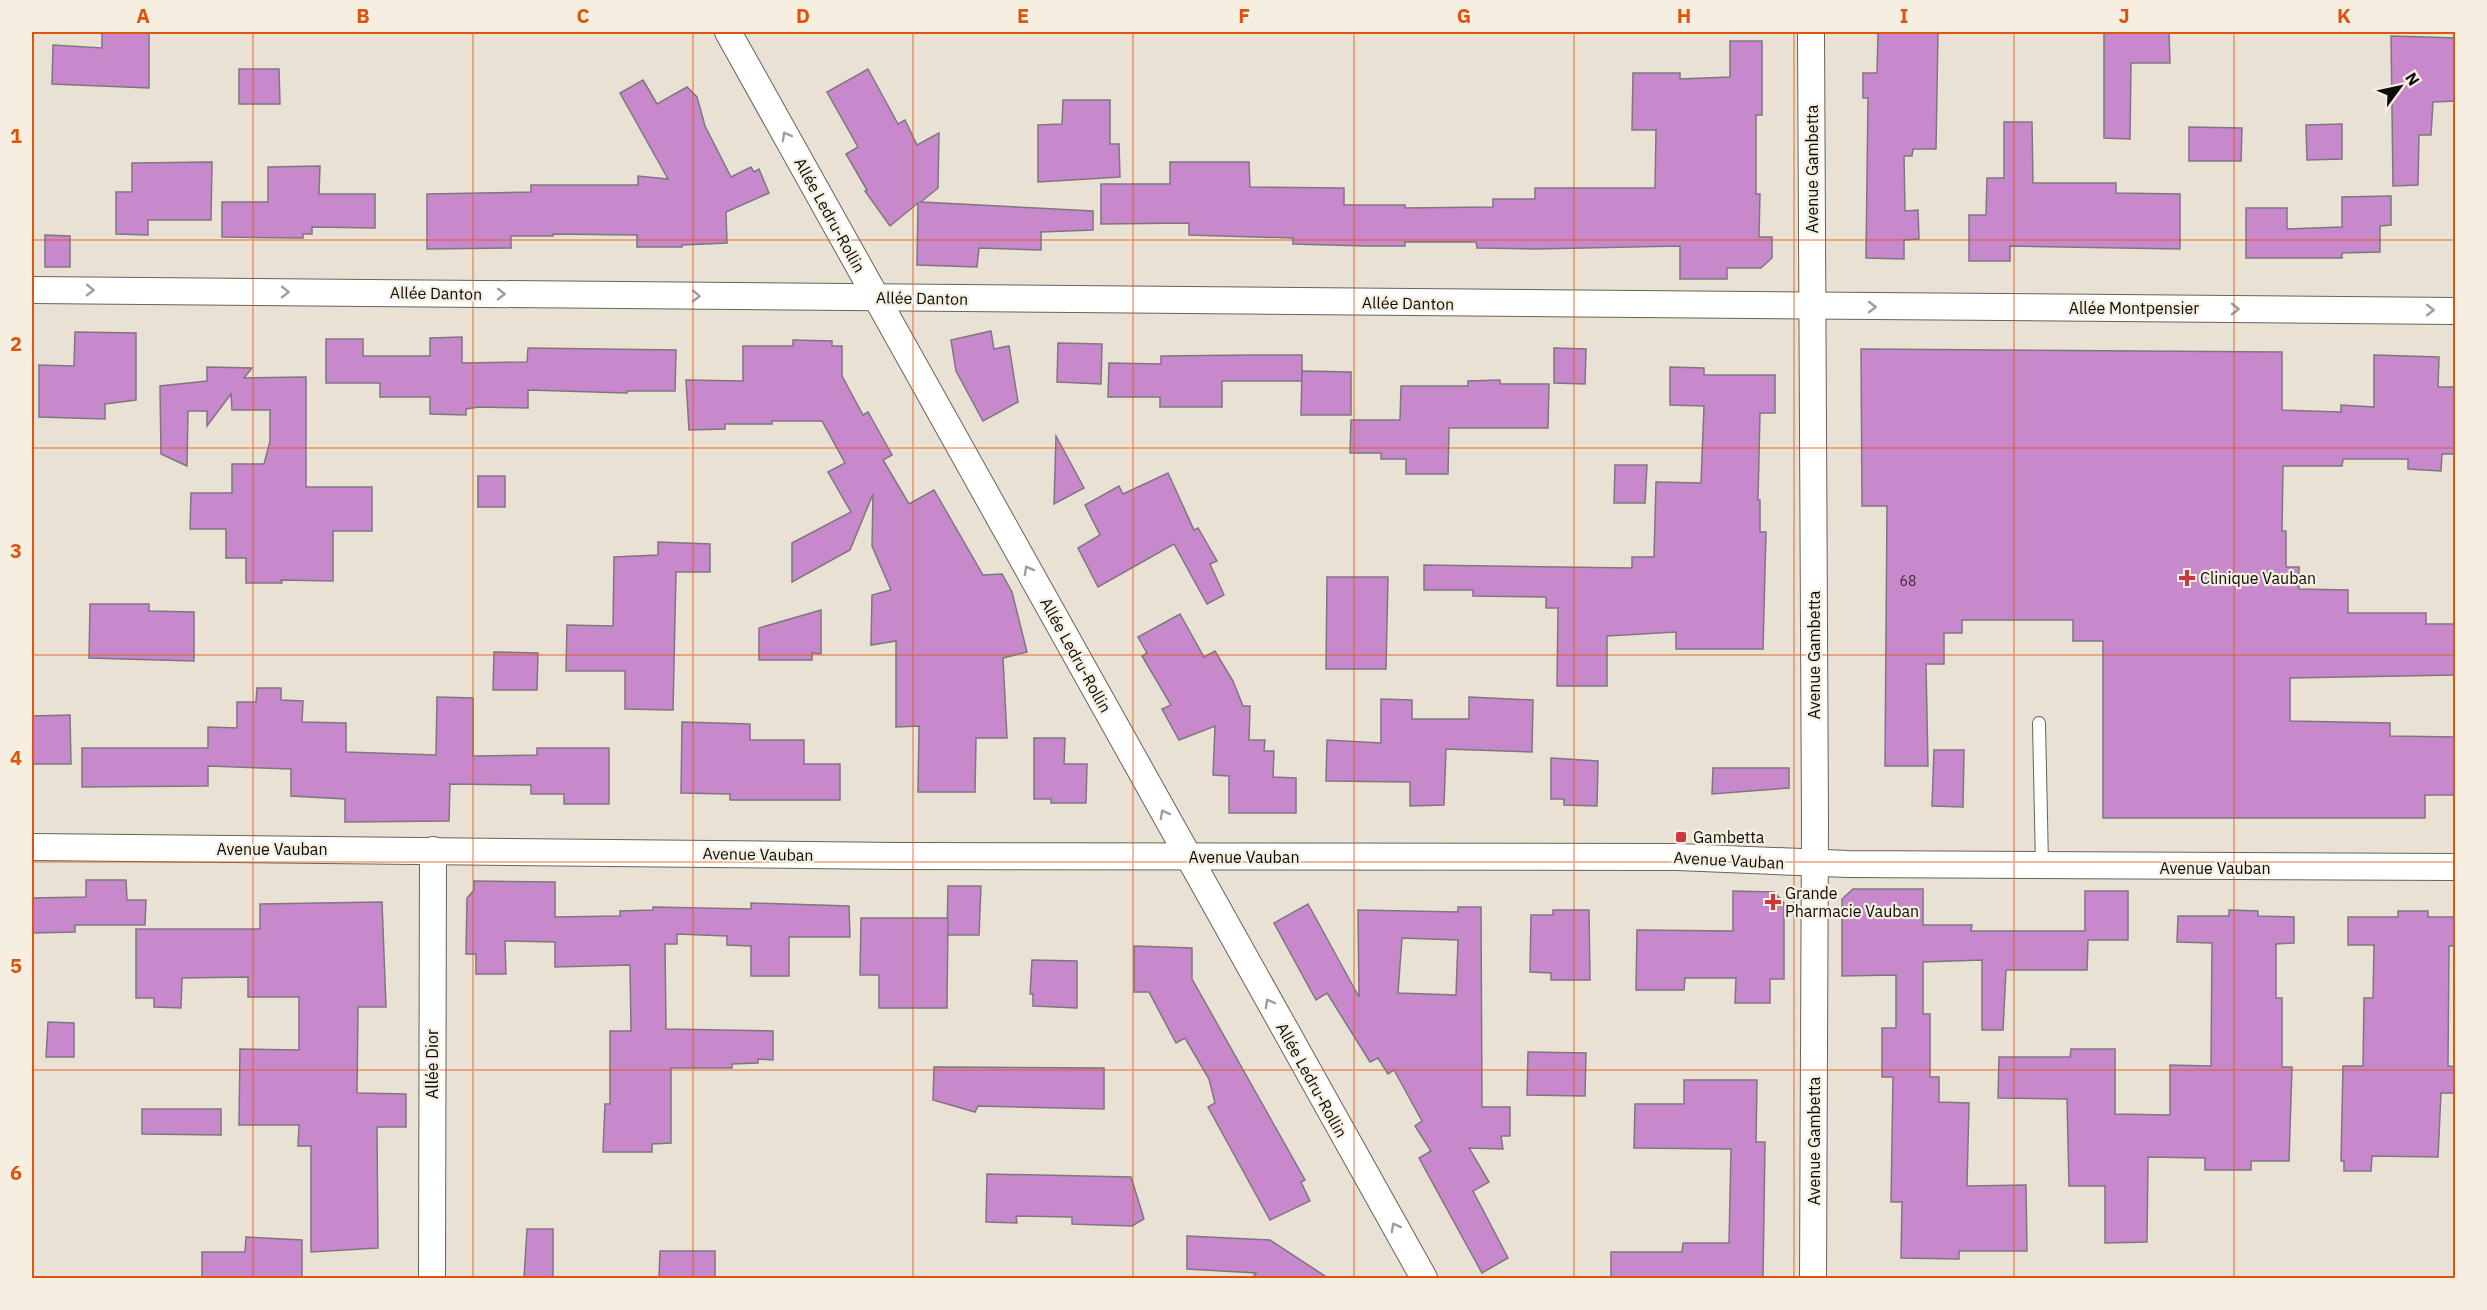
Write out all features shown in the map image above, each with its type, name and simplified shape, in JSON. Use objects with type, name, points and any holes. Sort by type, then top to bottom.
[{"type":"street","name":"Allée Ledru-Rollin","points":[[728,32],[1424,1278]]},
{"type":"street","name":"Avenue Gambetta","points":[[1811,32],[1815,864],[1813,1278]]},
{"type":"street","name":"Allée Danton","points":[[32,290],[1813,306]]},
{"type":"street","name":"Allée Montpensier","points":[[1813,306],[2456,310]]},
{"type":"street","name":"Avenue Vauban","points":[[32,847],[1188,857],[1678,857],[1815,864],[2147,868],[2456,867]]},
{"type":"street","name":"Allée Dior","points":[[432,1278],[433,850]]},
{"type":"lane","points":[[2039,723],[2042,865]]},
{"type":"building","points":[[102,32],[149,32],[149,88],[52,84],[53,45],[102,48]]},
{"type":"building","points":[[1938,32],[1936,149],[1913,149],[1912,156],[1904,156],[1905,211],[1918,210],[1919,239],[1904,240],[1904,259],[1866,258],[1868,98],[1863,98],[1863,73],[1877,73],[1878,33]]},
{"type":"building","points":[[2104,32],[2169,32],[2170,63],[2131,63],[2130,139],[2104,138]]},
{"type":"building","points":[[2391,36],[2456,38],[2456,101],[2433,102],[2431,135],[2419,135],[2418,185],[2393,186]]},
{"type":"building","points":[[1730,41],[1762,41],[1762,115],[1756,115],[1756,194],[1760,194],[1759,237],[1772,237],[1772,258],[1761,268],[1727,268],[1727,279],[1680,279],[1680,246],[1535,249],[1477,248],[1476,242],[1405,242],[1405,246],[1293,244],[1293,238],[1189,235],[1189,223],[1101,224],[1101,184],[1170,184],[1170,162],[1249,162],[1250,187],[1344,188],[1344,205],[1405,205],[1405,208],[1493,207],[1493,199],[1535,199],[1535,188],[1655,188],[1656,130],[1632,130],[1633,73],[1680,73],[1680,79],[1730,77]]},
{"type":"building","points":[[239,69],[279,69],[280,104],[239,104]]},
{"type":"building","points":[[868,69],[898,124],[905,120],[917,145],[939,133],[938,188],[921,202],[1093,211],[1093,230],[1041,232],[1041,250],[979,248],[977,267],[917,265],[918,203],[890,226],[865,191],[867,190],[846,154],[858,147],[827,92]]},
{"type":"building","points":[[643,80],[657,104],[687,87],[697,97],[705,126],[731,177],[751,167],[754,172],[759,169],[769,193],[726,212],[727,243],[682,245],[682,247],[637,247],[637,235],[553,234],[553,236],[511,236],[511,248],[427,249],[427,194],[531,192],[531,185],[638,185],[638,176],[668,179],[620,93]]},
{"type":"building","points":[[1063,100],[1110,100],[1110,144],[1119,144],[1120,177],[1038,182],[1038,125],[1062,124]]},
{"type":"building","points":[[2004,122],[2032,122],[2033,183],[2116,183],[2116,193],[2180,194],[2180,249],[2010,246],[2010,261],[1969,261],[1969,215],[1986,215],[1987,178],[2004,178]]},
{"type":"building","points":[[2342,124],[2342,159],[2307,160],[2306,125]]},
{"type":"building","points":[[2189,127],[2242,128],[2241,161],[2189,161]]},
{"type":"building","points":[[212,162],[211,220],[148,220],[148,235],[116,234],[116,192],[132,192],[132,163]]},
{"type":"building","points":[[320,166],[319,194],[375,194],[375,228],[312,227],[312,234],[303,234],[303,238],[222,237],[222,202],[268,202],[268,167]]},
{"type":"building","points":[[2391,196],[2391,225],[2380,226],[2380,252],[2342,253],[2342,258],[2246,258],[2246,208],[2287,208],[2287,229],[2342,227],[2342,197]]},
{"type":"building","points":[[45,235],[70,236],[70,267],[45,267]]},
{"type":"building","points":[[991,331],[994,349],[1009,346],[1018,402],[983,421],[956,371],[951,340]]},
{"type":"building","points":[[75,332],[136,333],[136,400],[105,404],[105,419],[39,417],[39,365],[74,366]]},
{"type":"building","points":[[462,337],[462,363],[527,362],[528,348],[676,350],[675,391],[627,391],[627,393],[528,390],[528,408],[479,407],[466,409],[466,415],[430,414],[430,397],[380,397],[380,383],[326,383],[326,339],[363,339],[363,356],[430,356],[430,338]]},
{"type":"building","points":[[793,340],[832,341],[832,346],[842,346],[842,376],[863,415],[868,412],[892,455],[883,460],[909,504],[934,490],[983,575],[1002,574],[1012,592],[1027,652],[1003,658],[1007,738],[976,738],[975,792],[918,792],[919,726],[896,727],[896,641],[871,645],[872,595],[891,590],[872,546],[873,494],[850,550],[792,582],[792,543],[851,512],[828,472],[845,463],[822,421],[725,424],[725,429],[689,430],[686,380],[743,381],[743,346],[793,346]]},
{"type":"building","points":[[1058,343],[1102,344],[1101,384],[1057,382]]},
{"type":"building","points":[[1554,348],[1586,349],[1585,384],[1554,383]]},
{"type":"building","name":"Clinique Vauban","points":[[1861,349],[2282,352],[2282,410],[2341,412],[2341,405],[2374,407],[2374,355],[2439,357],[2438,387],[2456,387],[2456,454],[2442,454],[2441,471],[2408,469],[2408,459],[2343,459],[2342,466],[2283,466],[2282,531],[2286,531],[2286,567],[2299,567],[2299,589],[2348,590],[2348,613],[2426,613],[2426,624],[2456,624],[2456,675],[2290,678],[2290,721],[2390,723],[2390,736],[2456,737],[2456,795],[2425,795],[2425,818],[2103,818],[2103,641],[2073,641],[2073,620],[1962,620],[1962,633],[1944,633],[1944,664],[1926,664],[1928,766],[1885,766],[1887,506],[1862,506]]},
{"type":"building","points":[[1302,355],[1302,381],[1222,381],[1222,407],[1160,407],[1160,397],[1108,397],[1109,363],[1161,364],[1161,356]]},
{"type":"building","points":[[207,367],[252,368],[244,378],[306,377],[306,487],[372,487],[372,531],[333,531],[333,581],[281,580],[282,583],[246,583],[246,558],[226,558],[226,529],[190,529],[191,493],[232,493],[232,464],[264,464],[270,441],[270,410],[232,410],[231,394],[207,426],[207,411],[188,411],[187,466],[161,454],[160,386],[207,381]]},
{"type":"building","points":[[1670,367],[1704,368],[1704,375],[1775,375],[1775,413],[1760,413],[1758,500],[1760,500],[1760,532],[1766,532],[1763,649],[1676,649],[1676,632],[1607,636],[1607,686],[1557,686],[1558,608],[1546,608],[1546,597],[1473,596],[1473,590],[1424,590],[1424,565],[1632,568],[1632,557],[1654,557],[1656,482],[1701,483],[1704,406],[1670,405]]},
{"type":"building","points":[[1302,371],[1351,372],[1351,415],[1301,415]]},
{"type":"building","points":[[1500,380],[1500,384],[1549,384],[1548,428],[1449,428],[1448,474],[1406,474],[1406,459],[1381,459],[1381,453],[1350,453],[1351,420],[1400,420],[1401,386],[1468,386],[1468,381]]},
{"type":"building","points":[[1056,436],[1084,488],[1054,504]]},
{"type":"building","points":[[1615,465],[1647,465],[1645,503],[1614,503]]},
{"type":"building","points":[[1168,473],[1194,530],[1198,528],[1217,561],[1210,564],[1224,595],[1207,604],[1174,544],[1098,587],[1078,548],[1100,535],[1085,505],[1119,486],[1123,494]]},
{"type":"building","points":[[478,476],[505,476],[505,507],[478,507]]},
{"type":"building","points":[[658,542],[710,544],[710,572],[676,572],[673,710],[625,709],[625,671],[566,671],[567,625],[613,626],[614,557],[658,555]]},
{"type":"building","points":[[1327,577],[1388,577],[1386,669],[1326,669]]},
{"type":"building","points":[[90,604],[149,604],[149,611],[194,612],[194,661],[89,658]]},
{"type":"building","points":[[821,610],[821,654],[812,653],[812,660],[759,660],[759,628]]},
{"type":"building","points":[[1180,614],[1204,657],[1215,651],[1233,681],[1243,706],[1250,706],[1249,740],[1265,740],[1264,751],[1274,751],[1273,777],[1296,778],[1296,813],[1229,813],[1229,776],[1213,775],[1215,726],[1179,740],[1162,709],[1171,705],[1142,656],[1147,653],[1138,637]]},
{"type":"building","points":[[494,652],[538,653],[537,690],[493,690]]},
{"type":"building","points":[[257,688],[281,688],[281,700],[303,701],[302,722],[346,723],[346,752],[436,755],[437,697],[473,698],[473,756],[537,755],[537,748],[609,748],[609,804],[564,804],[564,794],[531,794],[531,785],[450,784],[449,821],[345,822],[345,799],[291,796],[291,769],[208,766],[208,786],[82,787],[82,748],[208,748],[208,727],[237,728],[237,702],[256,702]]},
{"type":"building","points":[[1469,697],[1533,700],[1532,752],[1446,749],[1444,805],[1410,806],[1410,782],[1326,781],[1327,740],[1381,743],[1381,699],[1412,700],[1412,719],[1469,719]]},
{"type":"building","points":[[70,715],[71,764],[32,764],[32,716]]},
{"type":"building","points":[[682,722],[750,724],[750,740],[804,740],[804,764],[840,764],[840,800],[730,800],[730,794],[681,793]]},
{"type":"building","points":[[1034,738],[1065,738],[1064,764],[1087,764],[1086,803],[1051,803],[1051,799],[1034,799]]},
{"type":"building","points":[[1934,750],[1964,750],[1963,807],[1932,806]]},
{"type":"building","points":[[1551,758],[1598,761],[1597,806],[1564,805],[1564,799],[1551,799]]},
{"type":"building","points":[[1713,768],[1789,768],[1789,788],[1712,794]]},
{"type":"building","points":[[86,880],[126,880],[127,900],[146,900],[145,925],[75,925],[75,932],[32,933],[32,898],[86,897]]},
{"type":"building","points":[[474,881],[555,882],[555,917],[620,916],[620,911],[653,910],[653,907],[751,909],[751,903],[849,906],[850,937],[789,937],[789,976],[751,976],[751,946],[727,945],[727,936],[677,934],[677,944],[665,944],[666,1029],[773,1031],[773,1060],[758,1059],[758,1063],[732,1064],[732,1068],[671,1068],[671,1143],[652,1144],[652,1152],[603,1152],[605,1104],[610,1104],[610,1031],[631,1031],[630,965],[555,967],[555,942],[505,941],[506,974],[476,974],[476,954],[466,954],[467,898],[474,890]]},
{"type":"building","points":[[948,886],[981,886],[979,935],[947,935]]},
{"type":"building","points":[[1853,889],[1923,889],[1923,925],[1972,925],[1971,931],[2085,931],[2085,891],[2128,891],[2128,940],[2088,940],[2087,970],[2006,970],[2003,1030],[1982,1030],[1982,960],[1923,962],[1923,1014],[1930,1014],[1930,1077],[1939,1077],[1939,1102],[1969,1103],[1967,1186],[2026,1185],[2027,1251],[1959,1251],[1959,1259],[1901,1258],[1902,1202],[1891,1202],[1893,1077],[1882,1077],[1882,1028],[1896,1028],[1896,975],[1842,976],[1842,899]]},
{"type":"building","points":[[1733,891],[1774,892],[1784,903],[1784,979],[1770,979],[1770,1003],[1735,1003],[1736,978],[1685,978],[1684,990],[1636,990],[1637,930],[1733,931]]},
{"type":"building","points":[[382,902],[386,1007],[358,1007],[357,1093],[406,1094],[406,1127],[377,1127],[378,1248],[311,1252],[311,1146],[298,1146],[299,1125],[239,1125],[240,1049],[299,1050],[299,997],[248,997],[248,977],[182,978],[181,1008],[154,1007],[154,998],[136,998],[136,929],[260,929],[260,904]]},
{"type":"building","points":[[1308,904],[1359,997],[1358,910],[1458,912],[1458,907],[1481,907],[1482,1107],[1510,1107],[1510,1136],[1501,1136],[1503,1149],[1469,1148],[1489,1182],[1473,1191],[1508,1258],[1482,1273],[1419,1158],[1431,1151],[1415,1126],[1422,1121],[1394,1070],[1388,1074],[1378,1058],[1370,1062],[1327,993],[1316,1000],[1274,923]],"holes":[[[1402,938],[1458,940],[1456,995],[1398,993]]]},
{"type":"building","points":[[1553,910],[1589,910],[1590,980],[1551,980],[1551,973],[1530,972],[1531,915],[1553,915]]},
{"type":"building","points":[[2229,910],[2258,911],[2258,916],[2294,917],[2294,943],[2276,944],[2276,998],[2282,998],[2282,1067],[2292,1067],[2289,1161],[2251,1161],[2251,1170],[2205,1170],[2205,1158],[2148,1157],[2147,1242],[2105,1243],[2105,1186],[2069,1186],[2067,1099],[1998,1098],[1999,1057],[2070,1057],[2071,1049],[2115,1049],[2115,1114],[2170,1115],[2170,1065],[2211,1066],[2212,943],[2177,942],[2178,916],[2229,916]]},
{"type":"building","points":[[2398,911],[2428,911],[2428,917],[2456,917],[2456,946],[2449,946],[2448,1066],[2456,1067],[2456,1093],[2441,1093],[2438,1157],[2372,1156],[2371,1171],[2344,1171],[2344,1161],[2341,1161],[2343,1066],[2363,1066],[2364,998],[2373,998],[2374,945],[2348,945],[2348,917],[2398,917]]},
{"type":"building","points":[[861,918],[948,918],[947,1008],[879,1008],[879,975],[860,975]]},
{"type":"building","points":[[1134,946],[1192,948],[1192,979],[1305,1180],[1301,1182],[1310,1201],[1270,1220],[1208,1107],[1215,1103],[1209,1079],[1185,1038],[1176,1043],[1149,992],[1134,992]]},
{"type":"building","points":[[1032,960],[1077,961],[1077,1008],[1033,1006],[1033,994],[1030,994]]},
{"type":"building","points":[[48,1022],[74,1023],[74,1057],[46,1057]]},
{"type":"building","points":[[1528,1052],[1586,1053],[1585,1096],[1527,1095]]},
{"type":"building","points":[[934,1067],[1104,1068],[1104,1109],[978,1106],[975,1112],[933,1100]]},
{"type":"building","points":[[1684,1080],[1757,1080],[1756,1142],[1765,1142],[1763,1278],[1611,1278],[1611,1252],[1682,1252],[1683,1243],[1729,1243],[1731,1149],[1634,1148],[1635,1104],[1684,1104]]},
{"type":"building","points":[[142,1109],[221,1109],[221,1135],[142,1134]]},
{"type":"building","points":[[987,1174],[1131,1177],[1144,1219],[1132,1226],[1072,1224],[1072,1217],[1016,1216],[1017,1223],[986,1222]]},
{"type":"building","points":[[527,1229],[553,1229],[553,1278],[524,1278]]},
{"type":"building","points":[[1187,1236],[1270,1240],[1328,1278],[1252,1278],[1256,1273],[1187,1269]]},
{"type":"building","points":[[246,1237],[302,1240],[302,1278],[202,1278],[202,1252],[245,1252]]},
{"type":"building","points":[[660,1251],[715,1251],[715,1278],[659,1278]]},
{"type":"place","name":"Clinique Vauban","points":[[2187,578]]},
{"type":"place","name":"Gambetta","points":[[1681,837]]},
{"type":"place","name":"Grande Pharmacie Vauban","points":[[1773,902]]}]
